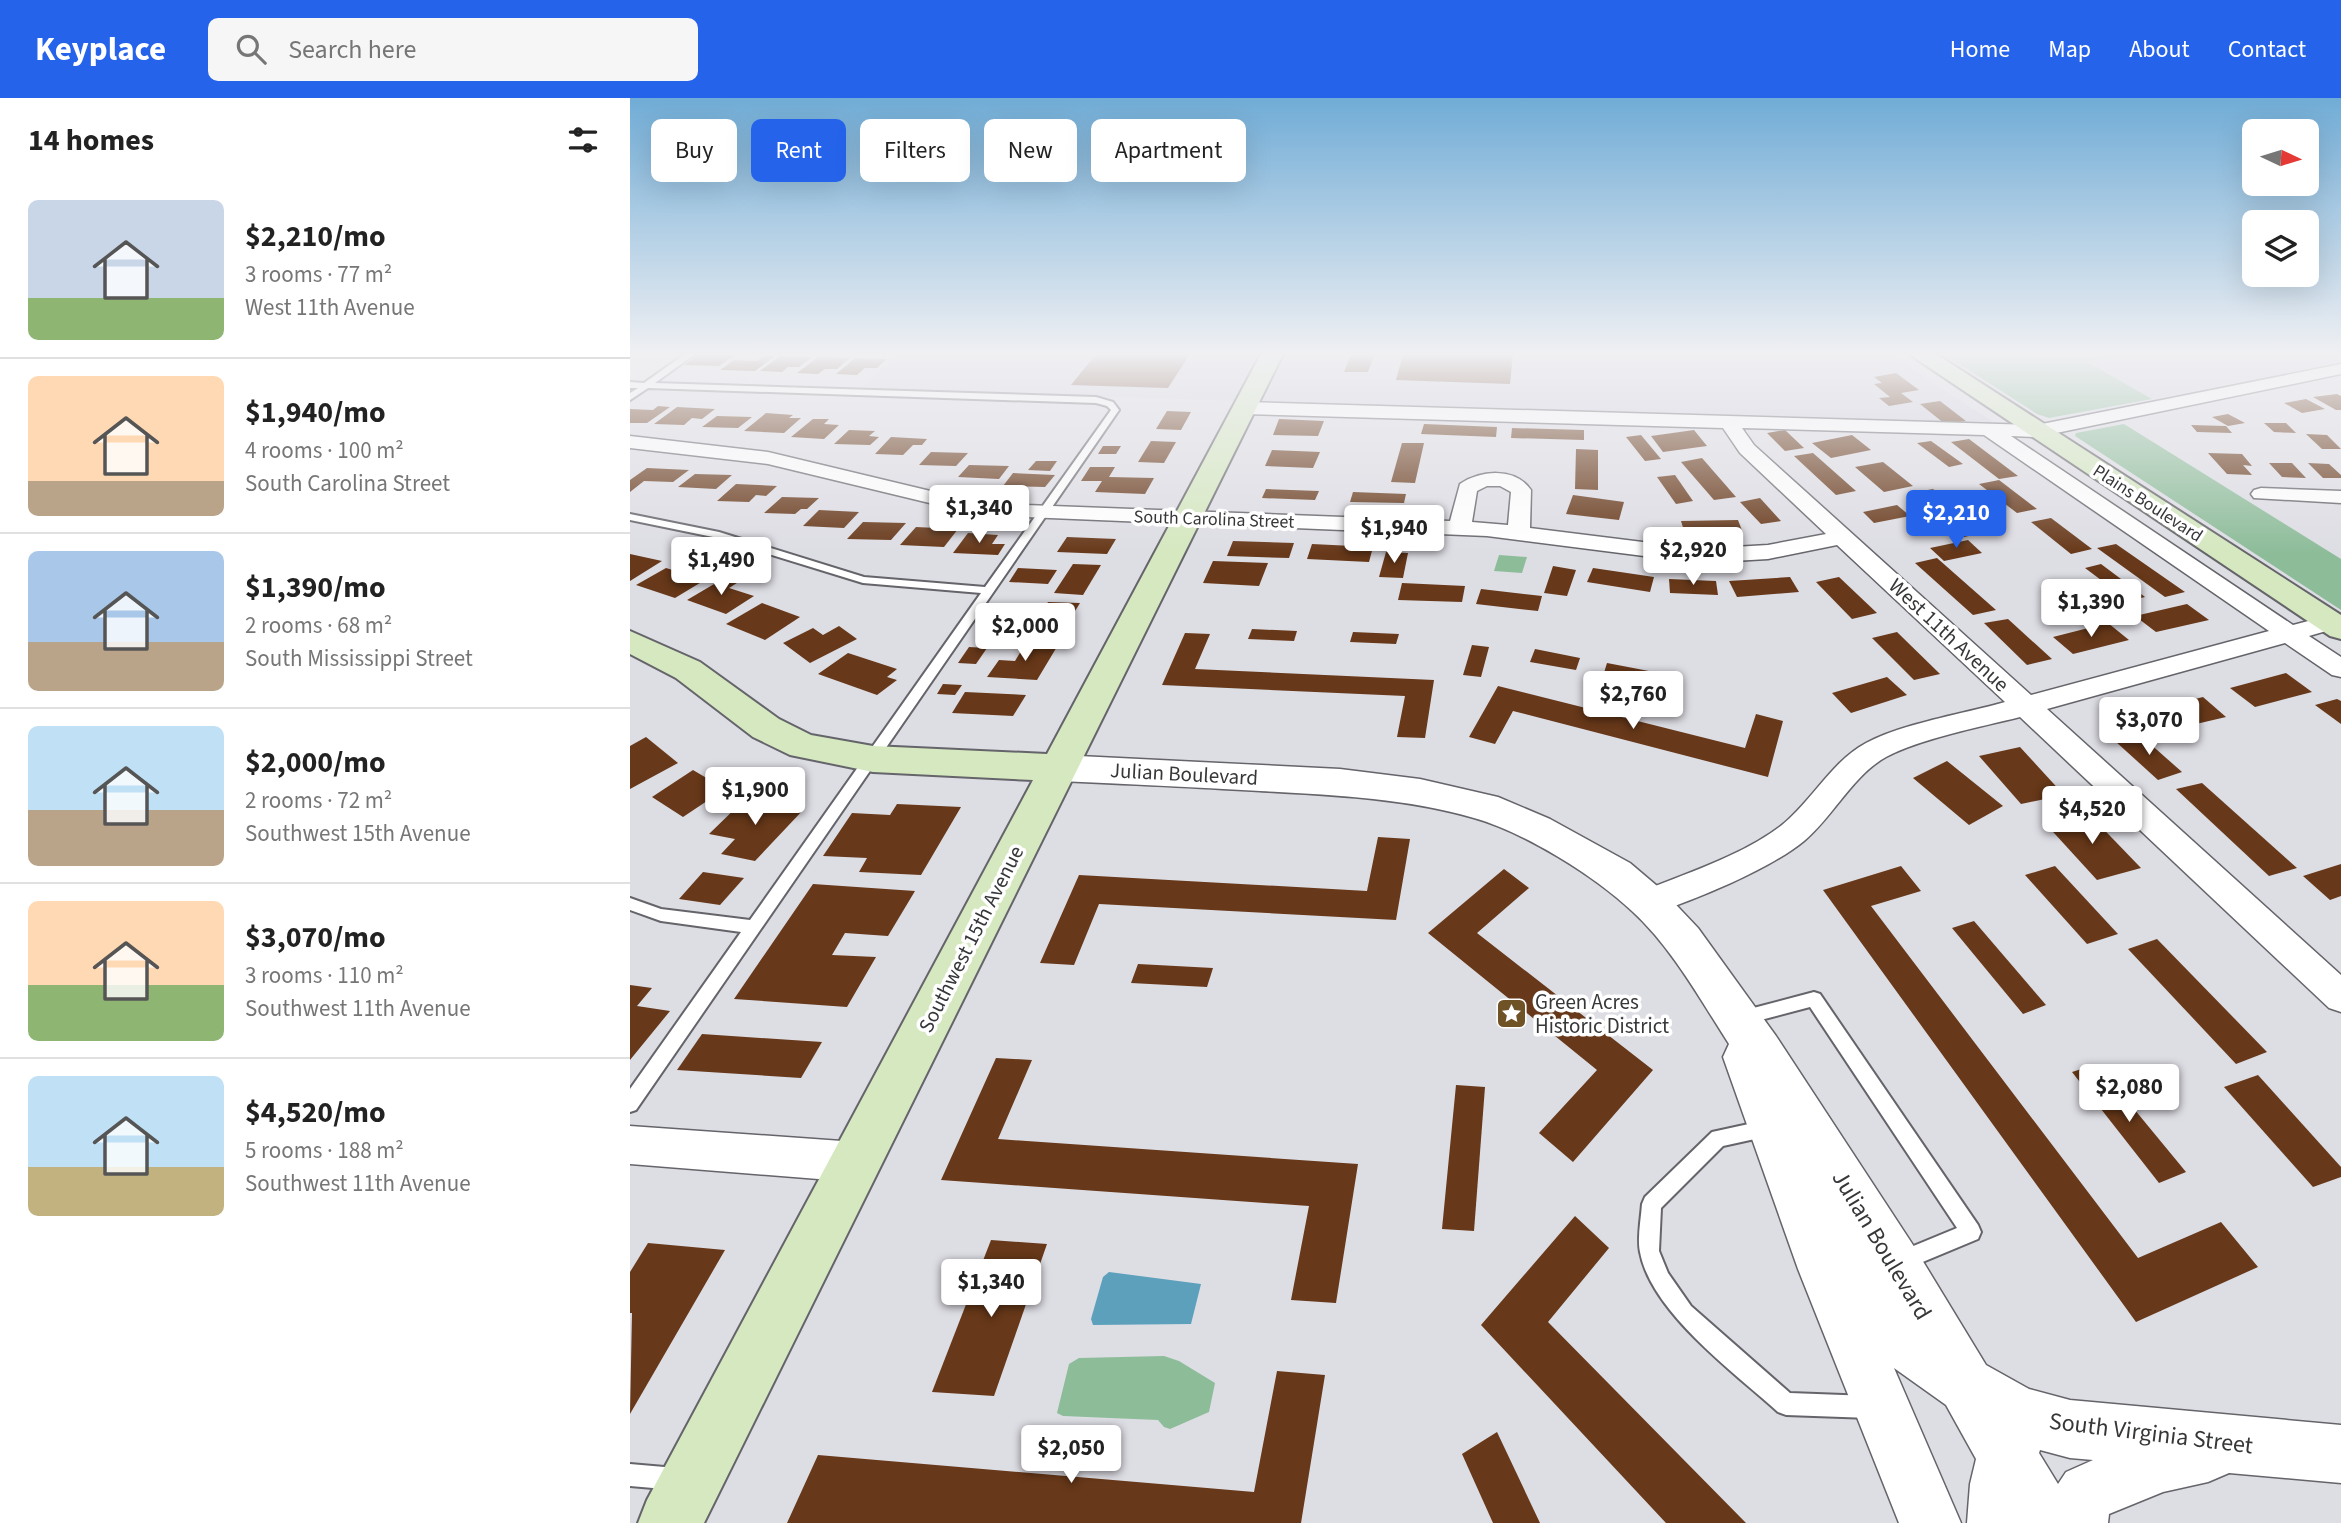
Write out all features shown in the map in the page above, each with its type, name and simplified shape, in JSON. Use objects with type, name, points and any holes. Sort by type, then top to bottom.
[{"type":"main road","name":"Southwest 15th Avenue","points":[[681,1502],[1238,420]]},
{"type":"main road","name":"Plains Boulevard","points":[[2021,420],[2336,626]]},
{"type":"main road","name":"Julian Boulevard","points":[[630,640],[688,670],[766,728],[803,746],[873,759],[1059,768]]},
{"type":"street","points":[[1649,420],[1991,431],[2037,431],[2088,420]]},
{"type":"street","name":"West 11th Avenue","points":[[1730,423],[1747,449],[2341,997]]},
{"type":"street","points":[[1991,431],[2341,669]]},
{"type":"street","name":"South Carolina Street","points":[[630,442],[768,458],[985,508],[1460,528],[1519,532],[1699,556],[1768,552],[1843,537]]},
{"type":"street","points":[[1460,528],[1467,488],[1474,483],[1495,479],[1513,482],[1521,490],[1519,532]]},
{"type":"street","points":[[2261,494],[2341,497]]},
{"type":"street","points":[[1649,902],[1737,866],[1793,833],[1839,783],[1874,751],[1894,741],[2290,634],[2336,626]]},
{"type":"street","name":"Julian Boulevard","points":[[1059,768],[1340,782],[1420,792],[1485,807],[1537,829],[1594,860],[1649,902],[1683,940],[1738,1020],[1825,1151],[2048,1523]]},
{"type":"street","name":"Julian Boulevard","points":[[1706,974],[1739,1040],[1824,1269],[1930,1523]]},
{"type":"street","name":"South Virginia Street","points":[[1774,1132],[1800,1162],[1819,1191],[1882,1313],[1906,1343],[1968,1387],[2020,1415],[2070,1429],[2341,1454]]},
{"type":"street","points":[[630,1145],[856,1162]]},
{"type":"street","points":[[1998,1523],[2002,1475],[2008,1453],[2017,1440],[2031,1430],[2070,1429]]},
{"type":"street","points":[[2077,1523],[2081,1503],[2087,1493],[2162,1462],[2200,1454],[2266,1447]]},
{"type":"lane","points":[[630,1104],[1108,420]]},
{"type":"lane","points":[[630,517],[715,534],[863,580],[991,591]]},
{"type":"lane","points":[[630,904],[661,915],[756,927]]},
{"type":"lane","points":[[1738,1020],[1814,999],[1971,1232],[1894,1264]]},
{"type":"lane","points":[[1774,1132],[1718,1138],[1652,1204],[1649,1251],[1660,1280],[1684,1313],[1786,1404],[1882,1408]]},
{"type":"lane","points":[[630,1475],[681,1502]]},
{"type":"shaded area","points":[[1856,420],[1991,420],[1998,425]]},
{"type":"green space","points":[[2124,424],[2341,559],[2341,610],[2075,436],[2076,433]]},
{"type":"green space","points":[[1499,555],[1527,557],[1522,573],[1494,571]]},
{"type":"green space","points":[[1164,1356],[1179,1361],[1215,1383],[1209,1412],[1170,1429],[1158,1420],[1063,1416],[1057,1413],[1069,1364],[1079,1358]]},
{"type":"water","points":[[1109,1272],[1201,1284],[1191,1324],[1093,1325],[1091,1319],[1103,1277]]},
{"type":"building","points":[[630,420],[651,420],[647,423],[630,423]]},
{"type":"building","points":[[659,420],[689,420],[684,425],[654,424]]},
{"type":"building","points":[[711,420],[748,420],[738,428],[702,427]]},
{"type":"building","points":[[757,420],[798,420],[784,433],[744,431]]},
{"type":"building","points":[[811,420],[828,420],[824,424],[839,425],[824,439],[791,437]]},
{"type":"building","points":[[1161,420],[1186,420],[1181,430],[1156,429]]},
{"type":"building","points":[[1278,420],[1324,421],[1318,436],[1273,435]]},
{"type":"building","points":[[1941,420],[1966,421],[1945,424]]},
{"type":"building","points":[[2218,420],[2245,423],[2228,426]]},
{"type":"building","points":[[2264,423],[2286,423],[2296,433],[2274,432]]},
{"type":"building","points":[[1424,424],[1497,427],[1496,437],[1421,434]]},
{"type":"building","points":[[2191,425],[2226,426],[2232,433],[2197,432]]},
{"type":"building","points":[[1512,428],[1584,430],[1584,440],[1511,438]]},
{"type":"building","points":[[849,430],[875,431],[869,436],[879,437],[870,445],[834,444]]},
{"type":"building","points":[[1694,430],[1707,446],[1663,452],[1651,436]]},
{"type":"building","points":[[1785,430],[1804,448],[1785,451],[1767,433]]},
{"type":"building","points":[[2306,434],[2327,435],[2341,449],[2322,449]]},
{"type":"building","points":[[1641,435],[1661,459],[1645,461],[1626,437]]},
{"type":"building","points":[[1852,435],[1871,450],[1831,458],[1812,443]]},
{"type":"building","points":[[891,437],[927,439],[922,445],[913,445],[903,455],[875,454]]},
{"type":"building","points":[[1969,439],[2018,476],[1999,479],[1951,442]]},
{"type":"building","points":[[1151,441],[1176,442],[1164,463],[1138,462]]},
{"type":"building","points":[[1931,441],[1963,464],[1949,467],[1917,443]]},
{"type":"building","points":[[1402,443],[1424,443],[1415,483],[1391,482]]},
{"type":"building","points":[[1103,446],[1121,446],[1116,454],[1098,454]]},
{"type":"building","points":[[1576,449],[1598,450],[1598,490],[1575,489]]},
{"type":"building","points":[[1272,450],[1320,452],[1313,468],[1265,466]]},
{"type":"building","points":[[931,452],[968,453],[956,466],[919,465]]},
{"type":"building","points":[[1813,453],[1856,491],[1836,495],[1794,456]]},
{"type":"building","points":[[2208,453],[2242,454],[2252,466],[2243,465],[2252,475],[2227,474]]},
{"type":"building","points":[[1702,458],[1736,497],[1714,500],[1681,462]]},
{"type":"building","points":[[1036,461],[1057,461],[1050,471],[1028,470]]},
{"type":"building","points":[[1883,462],[1913,486],[1884,492],[1855,467]]},
{"type":"building","points":[[2269,463],[2292,463],[2306,478],[2282,477]]},
{"type":"building","points":[[2308,463],[2329,464],[2341,478],[2323,478]]},
{"type":"building","points":[[969,465],[1009,466],[999,479],[958,477]]},
{"type":"building","points":[[1090,467],[1115,467],[1109,477],[1154,478],[1145,494],[1095,492],[1102,481],[1081,481]]},
{"type":"building","points":[[647,468],[689,470],[673,482],[644,481],[630,492],[630,480]]},
{"type":"building","points":[[1013,473],[1055,475],[1045,487],[1003,486]]},
{"type":"building","points":[[695,474],[732,475],[716,489],[678,487]]},
{"type":"building","points":[[1675,475],[1693,501],[1676,504],[1657,477]]},
{"type":"building","points":[[1999,480],[2037,509],[2017,513],[1979,484]]},
{"type":"building","points":[[736,484],[777,486],[766,496],[756,495],[749,502],[717,501]]},
{"type":"building","points":[[1266,489],[1319,491],[1315,500],[1262,498]]},
{"type":"building","points":[[1933,489],[1986,532],[1964,537],[1912,493]]},
{"type":"building","points":[[1353,492],[1406,494],[1404,503],[1350,502]]},
{"type":"building","points":[[1573,495],[1624,502],[1619,520],[1566,514]]},
{"type":"building","points":[[782,497],[819,498],[807,509],[801,509],[795,514],[764,513]]},
{"type":"building","points":[[1760,498],[1781,521],[1761,524],[1740,502]]},
{"type":"building","points":[[1897,505],[1910,516],[1874,523],[1863,512]]},
{"type":"building","points":[[819,510],[859,512],[844,528],[803,526]]},
{"type":"building","points":[[2051,518],[2092,549],[2071,554],[2031,522]]},
{"type":"building","points":[[1738,520],[1743,533],[1685,534],[1681,521]]},
{"type":"building","points":[[863,522],[906,523],[891,540],[847,539]]},
{"type":"building","points":[[916,527],[958,529],[944,547],[900,545]]},
{"type":"building","points":[[968,533],[998,535],[992,544],[1005,544],[998,555],[953,553]]},
{"type":"building","points":[[1067,537],[1116,539],[1107,554],[1057,552]]},
{"type":"building","points":[[1968,540],[1982,553],[1944,561],[1930,548]]},
{"type":"building","points":[[1233,541],[1294,543],[1289,558],[1227,556]]},
{"type":"building","points":[[1312,544],[1373,547],[1369,562],[1307,559]]},
{"type":"building","points":[[2116,544],[2185,592],[2165,597],[2097,548]]},
{"type":"building","points":[[1386,552],[1408,553],[1403,578],[1379,577]]},
{"type":"building","points":[[630,554],[662,561],[630,581]]},
{"type":"building","points":[[1937,558],[1996,610],[1973,615],[1915,563]]},
{"type":"building","points":[[710,560],[728,566],[675,598],[636,585],[666,568],[686,574]]},
{"type":"building","points":[[1213,561],[1268,563],[1259,586],[1203,583]]},
{"type":"building","points":[[1073,564],[1101,565],[1083,595],[1054,593]]},
{"type":"building","points":[[2101,564],[2145,597],[2129,601],[2085,568]]},
{"type":"building","points":[[1553,566],[1576,570],[1567,596],[1544,593]]},
{"type":"building","points":[[1018,568],[1057,570],[1048,584],[1009,582]]},
{"type":"building","points":[[1593,568],[1654,577],[1650,592],[1587,582]]},
{"type":"building","points":[[726,577],[740,581],[729,588],[754,596],[726,614],[687,600]]},
{"type":"building","points":[[1790,577],[1799,592],[1737,597],[1729,581]]},
{"type":"building","points":[[1839,577],[1877,613],[1852,619],[1816,582]]},
{"type":"building","points":[[1669,579],[1716,581],[1718,595],[1670,593]]},
{"type":"building","points":[[1402,583],[1465,586],[1462,602],[1398,600]]},
{"type":"building","points":[[1481,589],[1542,596],[1538,611],[1476,604]]},
{"type":"building","points":[[1048,602],[1080,603],[1061,634],[1029,633]]},
{"type":"building","points":[[762,603],[800,617],[765,640],[726,624]]},
{"type":"building","points":[[2187,604],[2209,620],[2156,632],[2135,616]]},
{"type":"building","points":[[2008,619],[2052,659],[2027,665],[1984,623]]},
{"type":"building","points":[[2108,623],[2129,640],[2073,654],[2053,637]]},
{"type":"building","points":[[839,626],[857,639],[810,663],[783,643],[813,628],[823,635]]},
{"type":"building","points":[[1252,629],[1297,631],[1294,641],[1248,639]]},
{"type":"building","points":[[1353,632],[1399,634],[1396,644],[1350,642]]},
{"type":"building","points":[[1897,632],[1940,674],[1914,680],[1872,638]]},
{"type":"building","points":[[1185,633],[1210,634],[1195,669],[1434,680],[1425,738],[1397,737],[1405,696],[1162,685]]},
{"type":"building","points":[[1026,643],[1058,645],[1037,680],[987,677],[999,660],[1015,661]]},
{"type":"building","points":[[1472,645],[1489,647],[1481,677],[1463,675]]},
{"type":"building","points":[[969,647],[987,648],[976,664],[958,663]]},
{"type":"building","points":[[1535,649],[1580,658],[1576,670],[1530,662]]},
{"type":"building","points":[[848,653],[897,669],[887,677],[897,680],[877,695],[818,674]]},
{"type":"building","points":[[1607,663],[1654,672],[1650,685],[1603,676]]},
{"type":"building","points":[[2286,673],[2312,692],[2255,707],[2230,688]]},
{"type":"building","points":[[1887,677],[1907,695],[1851,713],[1832,693]]},
{"type":"building","points":[[943,684],[962,685],[955,695],[937,694]]},
{"type":"building","points":[[1498,686],[1745,748],[1756,714],[1783,721],[1768,777],[1513,711],[1495,744],[1469,737]]},
{"type":"building","points":[[965,692],[1026,695],[1013,716],[952,713]]},
{"type":"building","points":[[2203,697],[2226,717],[2166,731],[2144,712]]},
{"type":"building","points":[[2337,699],[2341,701],[2341,724],[2315,705]]},
{"type":"building","points":[[2139,734],[2182,772],[2158,780],[2115,741]]},
{"type":"building","points":[[646,737],[678,763],[630,789],[630,746]]},
{"type":"building","points":[[2020,747],[2064,795],[2021,804],[1979,756]]},
{"type":"building","points":[[1947,761],[2003,806],[1969,825],[1913,778]]},
{"type":"building","points":[[693,770],[725,789],[683,817],[652,797]]},
{"type":"building","points":[[2202,783],[2297,868],[2269,876],[2176,789]]},
{"type":"building","points":[[746,798],[804,809],[755,861],[721,854],[735,839],[709,834]]},
{"type":"building","points":[[897,804],[961,807],[921,875],[859,872],[867,858],[823,856],[852,813],[890,815]]},
{"type":"building","points":[[2086,811],[2141,868],[2097,880],[2044,822]]},
{"type":"building","points":[[1378,837],[1410,839],[1396,920],[1099,904],[1074,965],[1040,963],[1079,875],[1367,891]]},
{"type":"building","points":[[2341,864],[2341,896],[2330,900],[2303,876]]},
{"type":"building","points":[[1901,866],[1921,891],[1871,906],[2138,1258],[2221,1222],[2258,1267],[2136,1322],[1823,890]]},
{"type":"building","points":[[2055,866],[2118,934],[2087,944],[2025,875]]},
{"type":"building","points":[[1504,869],[1529,888],[1477,933],[1653,1070],[1573,1162],[1539,1133],[1597,1070],[1428,933]]},
{"type":"building","points":[[703,872],[744,878],[720,905],[679,899]]},
{"type":"building","points":[[813,884],[915,891],[888,936],[845,933],[832,955],[876,957],[847,1007],[734,999]]},
{"type":"building","points":[[1974,921],[2046,1005],[2023,1014],[1952,928]]},
{"type":"building","points":[[2157,939],[2267,1052],[2236,1064],[2128,949]]},
{"type":"building","points":[[1138,964],[1213,968],[1207,987],[1131,983]]},
{"type":"building","points":[[630,985],[652,988],[637,1006],[670,1011],[630,1060]]},
{"type":"building","points":[[702,1034],[822,1042],[801,1078],[677,1070]]},
{"type":"building","points":[[996,1058],[1032,1060],[998,1139],[1358,1164],[1336,1303],[1291,1300],[1309,1206],[941,1180]]},
{"type":"building","points":[[2097,1064],[2186,1172],[2159,1183],[2072,1072]]},
{"type":"building","points":[[2258,1075],[2341,1167],[2341,1177],[2313,1187],[2224,1087]]},
{"type":"building","points":[[1456,1085],[1485,1087],[1474,1231],[1442,1229]]},
{"type":"building","points":[[1575,1216],[1609,1248],[1548,1322],[1746,1523],[1666,1523],[1481,1325]]},
{"type":"building","points":[[991,1240],[1047,1244],[994,1396],[932,1392]]},
{"type":"building","points":[[648,1243],[725,1250],[630,1414],[630,1272]]},
{"type":"building","points":[[1277,1371],[1325,1375],[1301,1523],[787,1523],[818,1455],[1254,1492]]},
{"type":"building","points":[[1497,1432],[1540,1523],[1493,1523],[1462,1454]]},
{"type":"place","name":"Green Acres Historic District","points":[[1512,1014]]}]
